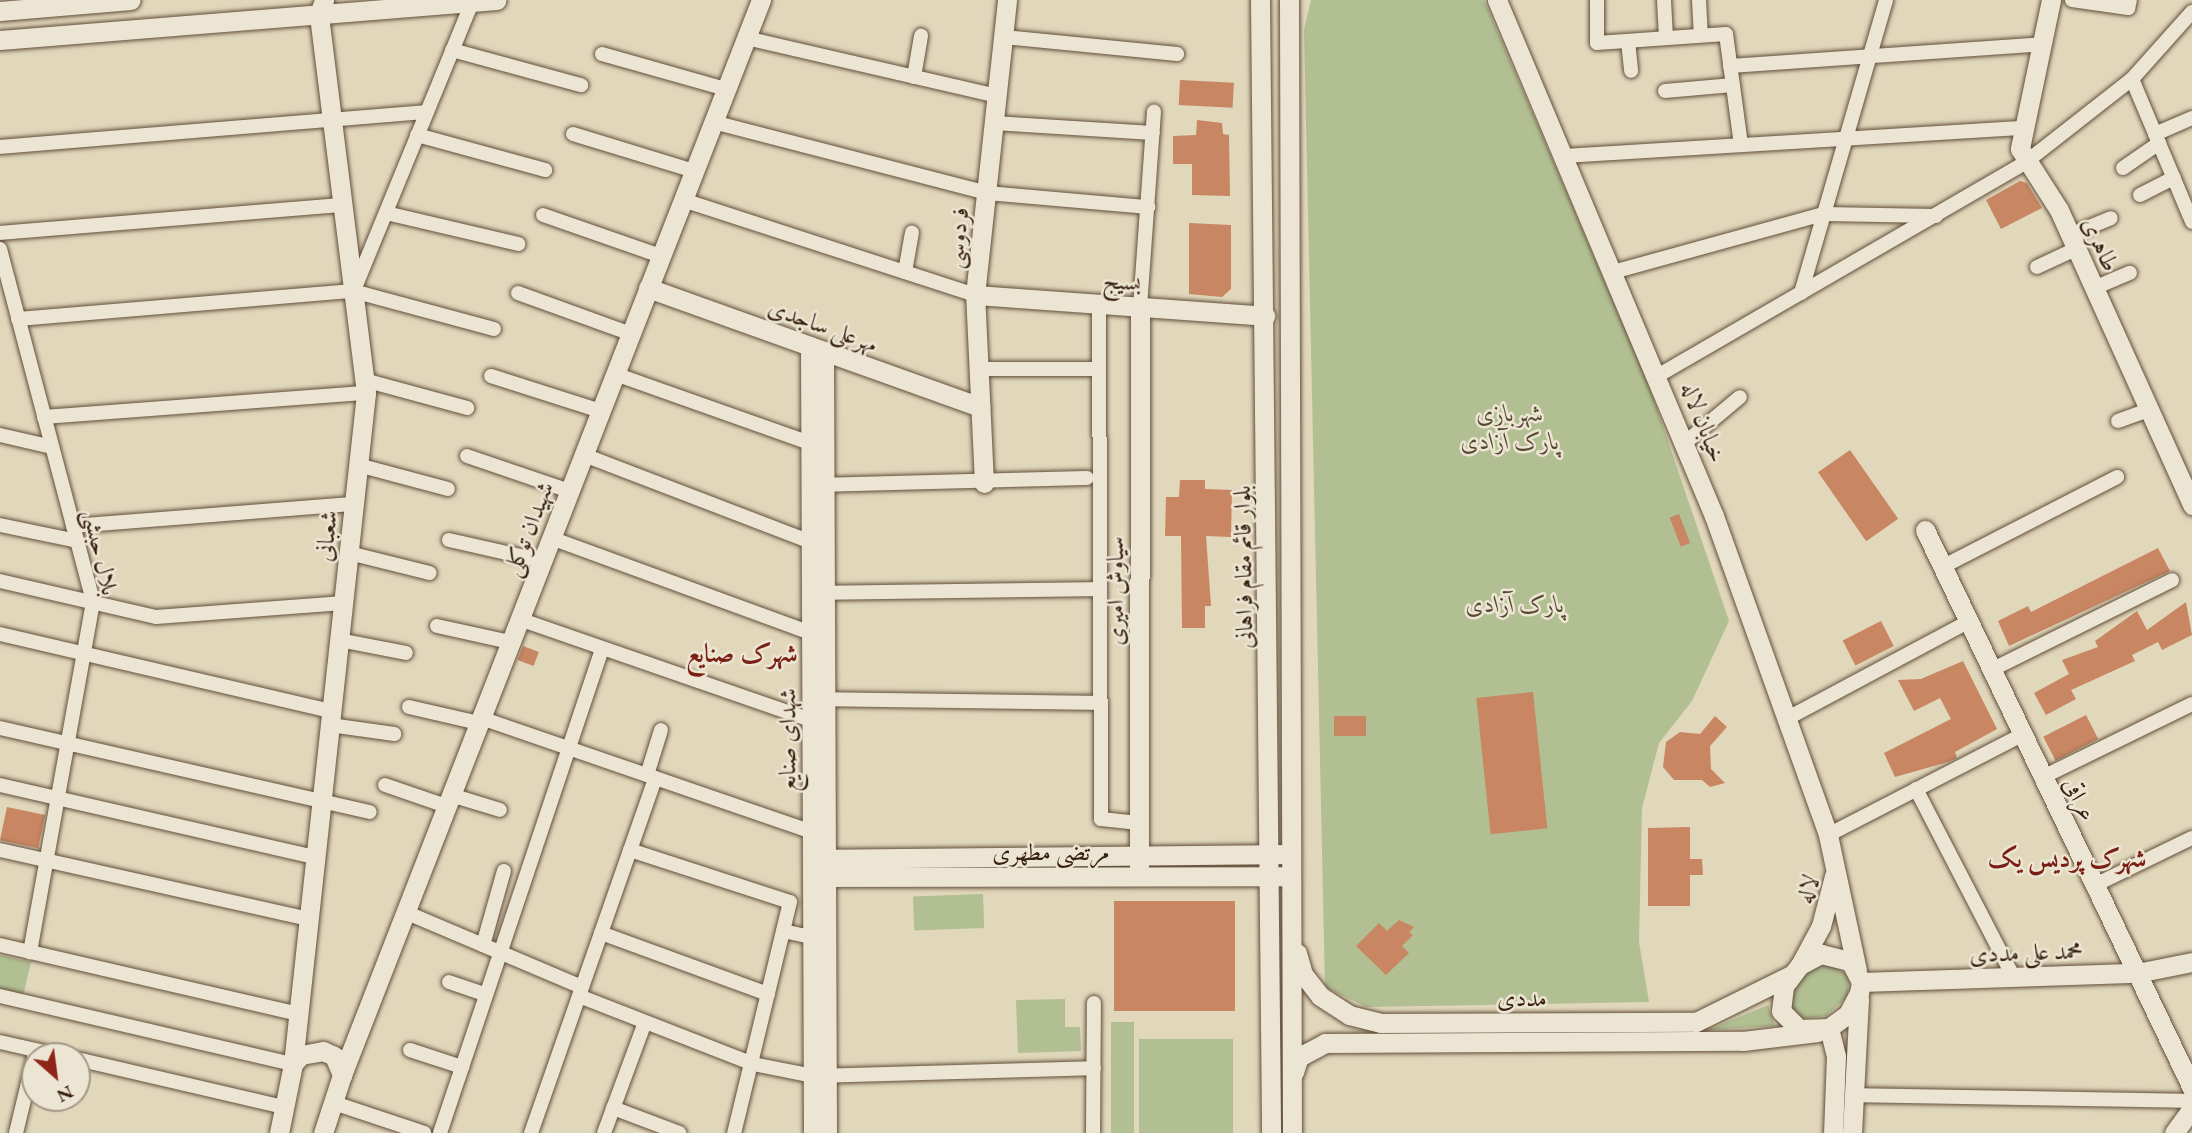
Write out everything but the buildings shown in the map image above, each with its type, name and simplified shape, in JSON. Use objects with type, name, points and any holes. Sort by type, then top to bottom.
[{"type":"street","points":[[0,11],[131,0]]},
{"type":"street","points":[[0,40],[322,7],[496,0]]},
{"type":"street","name":"شهیدان توکلی","points":[[323,1133],[405,912],[761,0]]},
{"type":"street","name":"فردوسی","points":[[984,483],[975,295],[1007,0]]},
{"type":"street","name":"بلوار قائم مقام فراهانی","points":[[1260,0],[1270,854],[1280,876],[1291,933],[1292,1133]]},
{"type":"street","name":"بلوار قائم مقام فراهانی","points":[[1271,1133],[1280,876],[1290,853],[1289,0]]},
{"type":"street","points":[[1287,51],[1303,0]]},
{"type":"street","name":"خیابان لاله","points":[[1497,0],[1686,442],[1788,718],[1828,835],[1836,872]]},
{"type":"street","points":[[1597,0],[1597,43],[1726,34],[1741,145]]},
{"type":"street","points":[[1664,0],[1666,38]]},
{"type":"street","points":[[1699,0],[1701,36]]},
{"type":"street","points":[[1801,293],[1886,0]]},
{"type":"street","name":"طاهری","points":[[2052,0],[2021,128],[2020,149],[2026,162],[2052,196],[2192,505]]},
{"type":"street","points":[[2072,0],[2129,4]]},
{"type":"street","points":[[353,291],[473,1]]},
{"type":"street","name":"شعبانی","points":[[279,1133],[293,1064],[365,387],[332,119],[322,7]]},
{"type":"street","points":[[1659,375],[2026,162],[2132,79],[2192,12]]},
{"type":"street","points":[[914,77],[921,36]]},
{"type":"street","points":[[1004,37],[1177,54]]},
{"type":"street","points":[[746,38],[997,96]]},
{"type":"street","points":[[1628,41],[1631,71]]},
{"type":"street","points":[[1730,66],[2042,44]]},
{"type":"street","points":[[452,50],[581,85]]},
{"type":"street","points":[[602,54],[726,89]]},
{"type":"street","points":[[2132,79],[2174,178],[2187,194],[2192,222]]},
{"type":"street","points":[[1665,91],[1733,85]]},
{"type":"street","points":[[1140,307],[1154,111]]},
{"type":"street","points":[[0,147],[427,112]]},
{"type":"street","points":[[2123,168],[2157,138],[2192,118]]},
{"type":"street","points":[[713,122],[986,193],[1148,207]]},
{"type":"street","points":[[994,123],[1153,133]]},
{"type":"street","points":[[1563,156],[2021,128]]},
{"type":"street","points":[[573,134],[694,171]]},
{"type":"street","points":[[417,135],[545,170]]},
{"type":"street","points":[[2140,195],[2174,178]]},
{"type":"street","points":[[683,200],[975,295]]},
{"type":"street","points":[[0,233],[343,205]]},
{"type":"street","points":[[386,213],[518,244]]},
{"type":"street","points":[[1613,272],[1824,214],[1936,216]]},
{"type":"street","points":[[543,215],[661,256]]},
{"type":"street","points":[[2037,267],[2111,218]]},
{"type":"street","points":[[905,272],[912,233]]},
{"type":"street","name":"بلال حبشی","points":[[0,249],[4,282],[18,319],[93,602],[30,952]]},
{"type":"street","points":[[2094,288],[2130,273]]},
{"type":"street","name":"مهرعلی ساجدی","points":[[648,288],[981,407]]},
{"type":"street","points":[[18,319],[353,291],[494,329]]},
{"type":"street","points":[[518,293],[631,334]]},
{"type":"street","name":"بسیج","points":[[975,295],[1265,316]]},
{"type":"street","points":[[1099,304],[1098,703],[1101,819],[1139,823]]},
{"type":"street","name":"سیاوش امیری","points":[[1139,876],[1140,307]]},
{"type":"street","name":"شهدای صنایع","points":[[813,1133],[820,1076],[817,349]]},
{"type":"street","points":[[979,369],[1099,369]]},
{"type":"street","points":[[615,374],[810,443]]},
{"type":"street","points":[[491,376],[601,411]]},
{"type":"street","name":"شهدای صنایع","points":[[817,383],[810,443],[817,485],[810,542],[818,593],[811,633],[818,699],[811,720],[812,832],[819,868],[812,937],[820,1076],[827,1133]]},
{"type":"street","points":[[44,417],[365,387],[467,408]]},
{"type":"street","points":[[1686,442],[1740,397]]},
{"type":"street","points":[[2118,421],[2150,410]]},
{"type":"street","points":[[0,435],[52,447]]},
{"type":"street","points":[[584,454],[810,542]]},
{"type":"street","points":[[467,456],[569,491]]},
{"type":"street","points":[[358,465],[448,489]]},
{"type":"street","points":[[1942,567],[2117,477]]},
{"type":"street","points":[[817,485],[984,483],[1087,478]]},
{"type":"street","points":[[73,526],[354,504]]},
{"type":"street","points":[[0,525],[76,541]]},
{"type":"street","name":"عراقی","points":[[1925,530],[2192,1088]]},
{"type":"street","points":[[551,538],[811,633]]},
{"type":"street","points":[[449,540],[542,562]]},
{"type":"street","points":[[349,553],[430,573]]},
{"type":"street","points":[[1992,670],[2172,580]]},
{"type":"street","points":[[0,582],[156,617],[343,603]]},
{"type":"street","points":[[818,593],[1098,589]]},
{"type":"street","points":[[519,619],[811,720]]},
{"type":"street","points":[[1788,718],[1968,622]]},
{"type":"street","points":[[437,626],[510,642]]},
{"type":"street","points":[[0,634],[394,734]]},
{"type":"street","points":[[339,640],[406,653]]},
{"type":"street","points":[[440,1133],[602,649]]},
{"type":"street","points":[[818,699],[1098,703]]},
{"type":"street","points":[[2043,777],[2192,704]]},
{"type":"street","points":[[409,707],[480,720],[812,832]]},
{"type":"street","points":[[0,728],[370,812]]},
{"type":"street","points":[[531,1133],[630,850],[661,730]]},
{"type":"street","points":[[1828,835],[2022,734]]},
{"type":"street","points":[[0,785],[316,857]]},
{"type":"street","points":[[384,785],[500,810]]},
{"type":"street","points":[[1916,789],[2013,976]]},
{"type":"street","points":[[2095,885],[2192,838]]},
{"type":"street","points":[[0,850],[309,919]]},
{"type":"street","points":[[630,850],[790,902],[753,1064],[734,1133]]},
{"type":"street","name":"مرتضی مطهری","points":[[819,868],[1139,855],[1290,853]]},
{"type":"street","name":"مرتضی مطهری","points":[[819,868],[1139,876],[1280,876]]},
{"type":"street","points":[[483,945],[504,871]]},
{"type":"street","name":"لاله","points":[[1796,970],[1821,926],[1836,872]]},
{"type":"street","name":"لاله","points":[[1836,872],[1859,982],[1852,1133]]},
{"type":"street","points":[[405,912],[500,952],[645,1022],[753,1064],[820,1076],[1094,1068]]},
{"type":"street","points":[[783,931],[812,937]]},
{"type":"street","points":[[601,933],[768,994]]},
{"type":"street","name":"مددی","points":[[1291,933],[1303,974],[1320,996],[1349,1015],[1380,1023],[1696,1022],[1796,970]]},
{"type":"street","points":[[0,945],[298,1014]]},
{"type":"street","points":[[1832,954],[1859,982],[1848,1014],[1823,1030],[1799,1029],[1781,1011],[1796,970],[1832,954]]},
{"type":"street","name":"محمد علی مددی","points":[[1859,982],[2137,973],[2192,962]]},
{"type":"street","points":[[449,982],[486,995]]},
{"type":"street","points":[[0,996],[293,1064],[302,1055],[323,1051],[334,1056],[342,1076]]},
{"type":"street","points":[[1093,1133],[1094,1003]]},
{"type":"street","points":[[1349,1015],[1346,1026],[1358,1043]]},
{"type":"street","points":[[604,1133],[645,1022]]},
{"type":"street","points":[[1823,1030],[1836,1056],[1833,1133]]},
{"type":"street","name":"مددی","points":[[1292,1080],[1298,1058],[1309,1048],[1358,1043],[1743,1041],[1823,1030]]},
{"type":"street","points":[[0,1042],[21,1047]]},
{"type":"street","points":[[410,1050],[462,1067]]},
{"type":"street","points":[[91,1062],[284,1107]]},
{"type":"street","points":[[1853,1095],[2192,1101]]},
{"type":"street","points":[[334,1103],[424,1133]]},
{"type":"street","points":[[613,1108],[679,1133]]},
{"type":"street","points":[[2174,1133],[2192,1108]]},
{"type":"street","points":[[16,1133],[21,1112]]},
{"type":"green space","name":"پارک آزادی","points":[[1311,0],[1484,0],[1649,385],[1729,621],[1692,701],[1659,743],[1642,808],[1639,942],[1649,1002],[1366,1007],[1325,987],[1304,30]]},
{"type":"green space","points":[[983,894],[984,928],[914,930],[913,896]]},
{"type":"green space","points":[[0,955],[31,962],[23,996],[0,991]]},
{"type":"green space","points":[[1830,963],[1849,977],[1848,996],[1826,1016],[1798,1019],[1790,1005],[1793,988],[1809,970]]},
{"type":"green space","points":[[1065,999],[1065,1027],[1080,1027],[1081,1051],[1018,1053],[1016,1000]]},
{"type":"green space","points":[[1768,1005],[1775,1026],[1708,1030]]},
{"type":"green space","points":[[1111,1022],[1134,1022],[1134,1133],[1111,1133]]},
{"type":"green space","points":[[1139,1039],[1233,1039],[1233,1133],[1139,1133]]},
{"type":"district","name":"شهرک صنایع","points":[[742,654]]},
{"type":"district","name":"شهرک پردیس یک","points":[[2067,859]]},
{"type":"park label","name":"شهربازی پارک آزادی","points":[[1510,427]]}]
